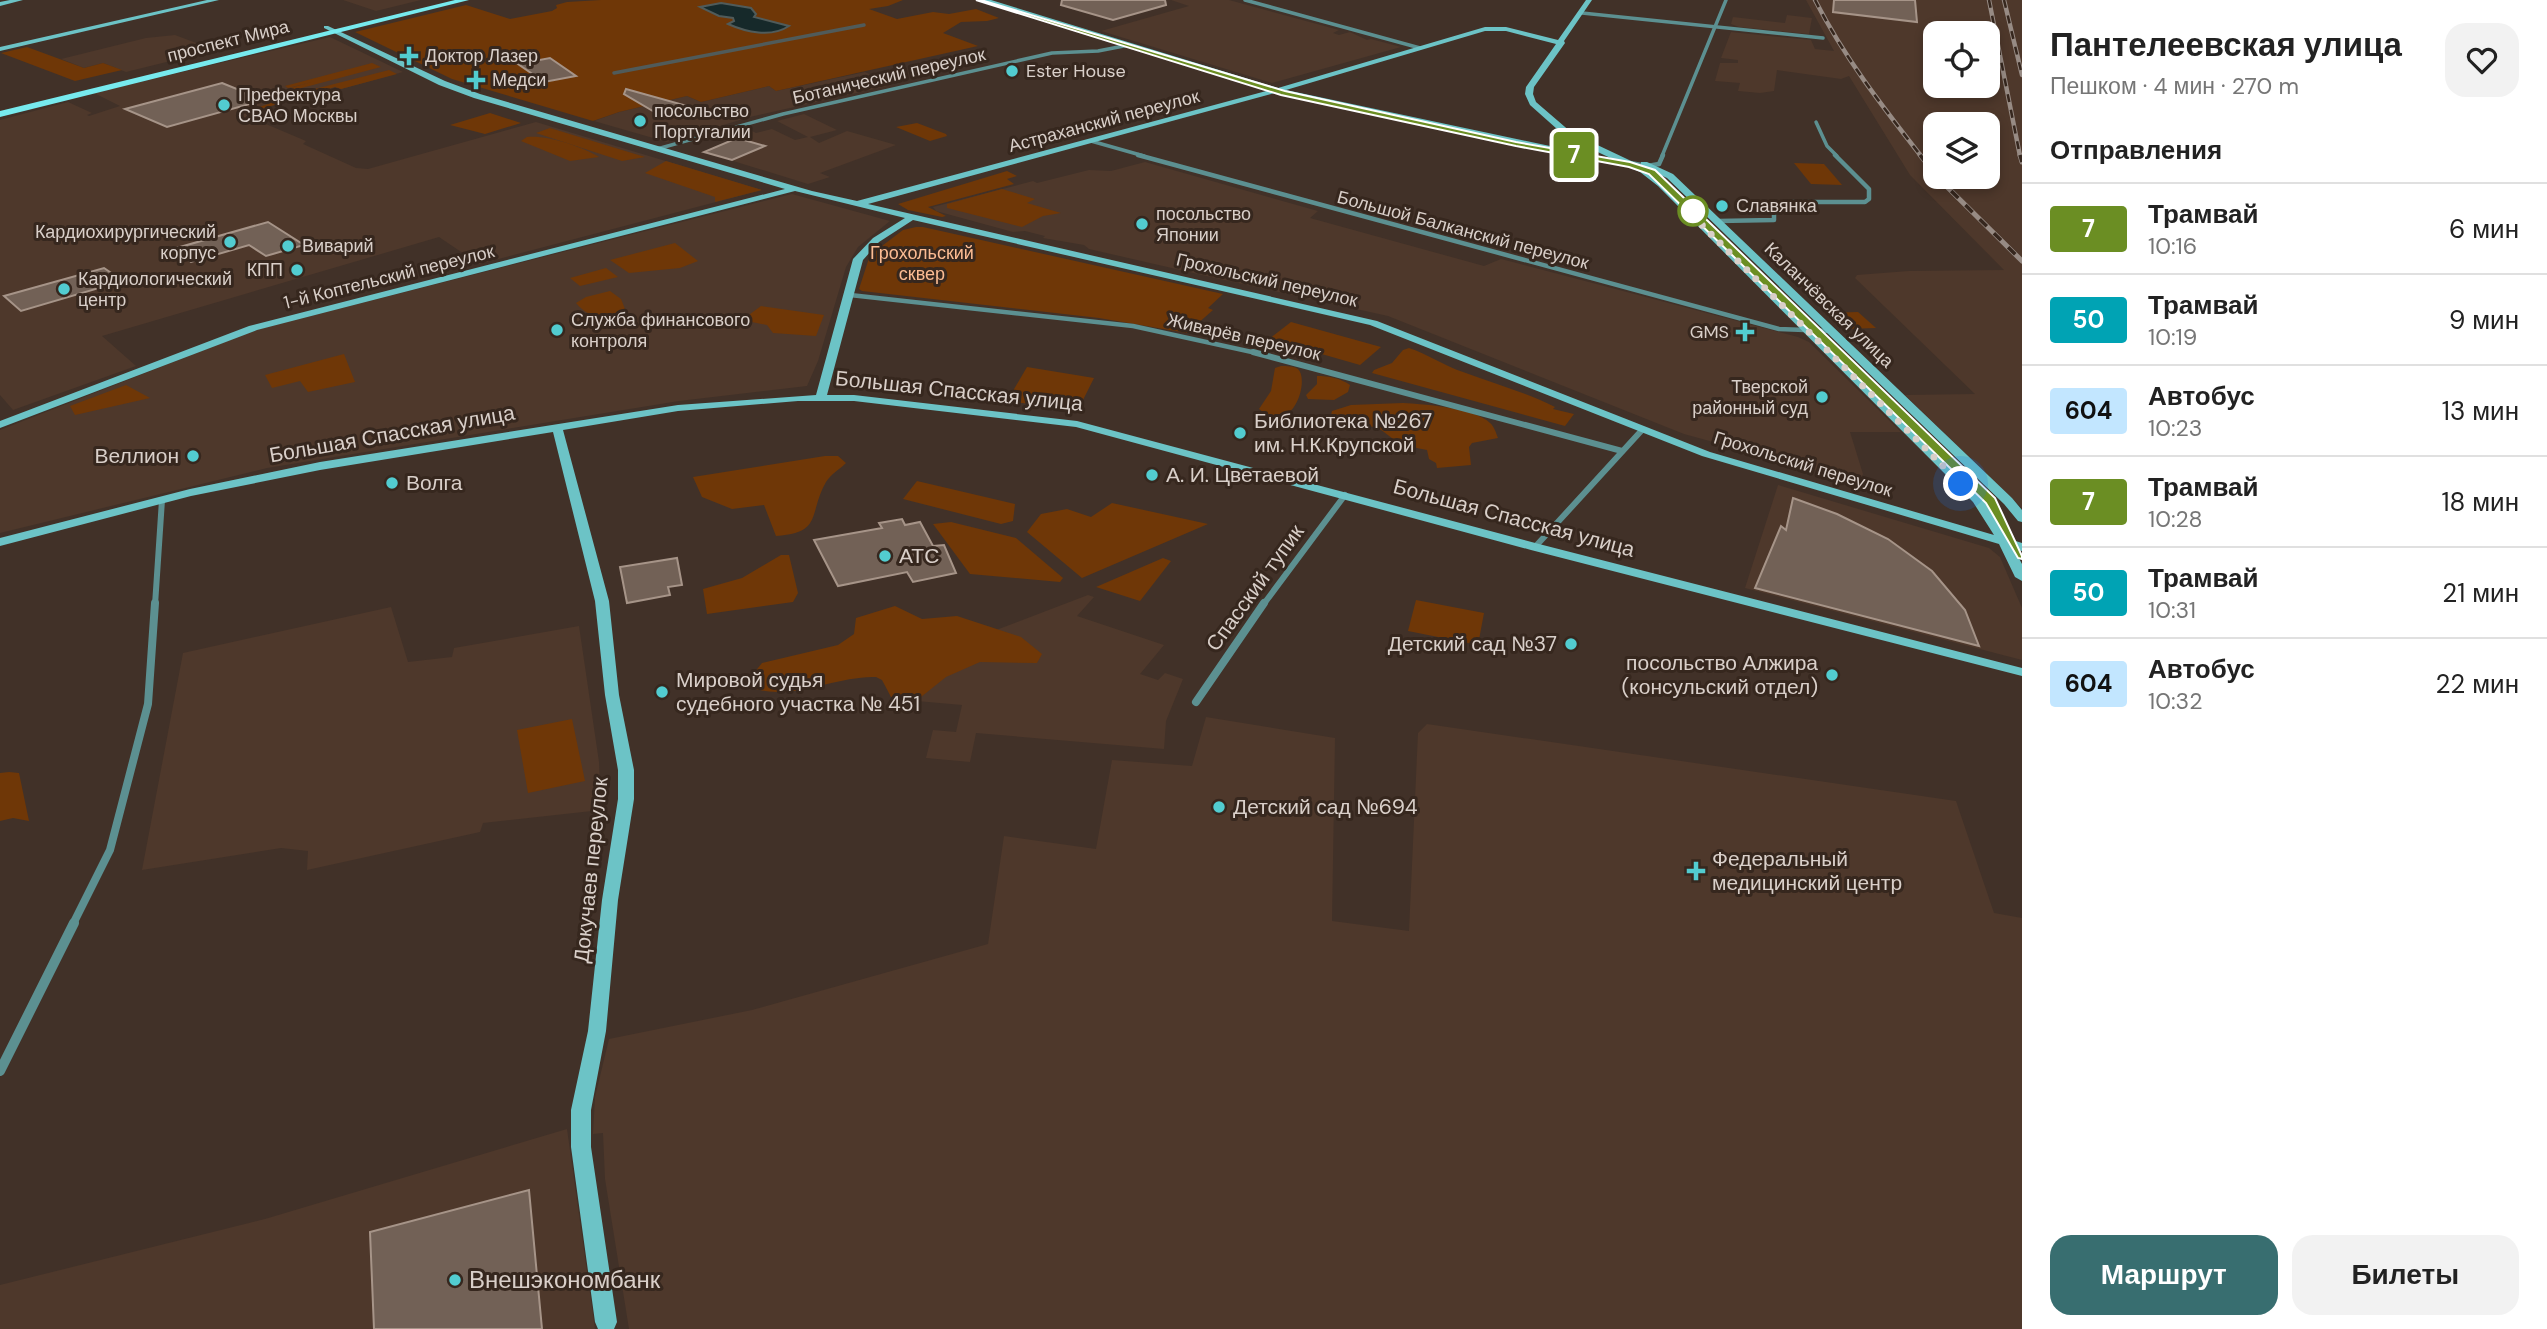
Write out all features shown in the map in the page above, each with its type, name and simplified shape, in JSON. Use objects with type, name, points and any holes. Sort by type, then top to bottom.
[{"type":"main road","name":"проспект Мира","points":[[0,114],[438,0]]},
{"type":"main road","name":"проспект Мира","points":[[0,108],[330,29],[465,0]]},
{"type":"street","points":[[0,4],[20,0]]},
{"type":"street","points":[[0,49],[216,0]]},
{"type":"street","points":[[984,0],[1277,90],[1528,145],[1652,166],[1659,164],[1726,0]]},
{"type":"street","points":[[1245,0],[1420,48]]},
{"type":"street","points":[[1589,0],[1537,76],[1529,93],[1533,103],[1569,135],[1626,163]]},
{"type":"street","points":[[1581,13],[1823,38]]},
{"type":"street","name":"Астраханский переулок","points":[[855,204],[1277,90],[1491,28],[1512,30],[1562,43]]},
{"type":"street","name":"Грохольский переулок","points":[[330,29],[456,88],[796,189],[910,218],[1373,323],[1642,430],[1772,475],[2022,547]]},
{"type":"street","name":"Ботанический переулок","points":[[657,149],[811,108],[1052,53],[1098,51],[1129,45]]},
{"type":"street","points":[[1718,221],[1774,220],[1774,213],[1782,202],[1865,202],[1869,199],[1869,189],[1827,146],[1816,122]]},
{"type":"street","name":"Большой Балканский переулок","points":[[1091,141],[1256,189],[1779,329],[1830,331]]},
{"type":"street","name":"Каланчёвская улица","points":[[1591,148],[1652,166],[1670,176],[2008,501],[2022,518]]},
{"type":"street","name":"Каланчёвская улица","points":[[1626,163],[1652,175],[1977,499],[2006,542],[2022,577]]},
{"type":"street","name":"1-й Коптельский переулок","points":[[0,425],[253,328],[796,189]]},
{"type":"street","points":[[821,397],[856,264],[865,250],[910,218]]},
{"type":"street","name":"Живарёв переулок","points":[[850,295],[1162,332],[1275,357],[1622,451]]},
{"type":"street","name":"Большая Спасская улица","points":[[0,542],[162,500],[309,468],[678,408],[821,397],[989,412],[1077,424],[1535,547],[2022,672]]},
{"type":"street","name":"Докучаев переулок","points":[[557,427],[602,601],[612,695],[626,770],[626,799],[610,900],[597,1031],[581,1110],[581,1146],[606,1322]]},
{"type":"street","points":[[1535,547],[1642,430]]},
{"type":"street","name":"Спасский тупик","points":[[1196,702],[1238,638],[1345,495]]},
{"type":"street","points":[[0,1072],[110,850],[148,704],[162,500]]},
{"type":"shaded area","points":[[343,0],[421,0],[376,11]]},
{"type":"shaded area","points":[[1171,0],[1229,0],[1339,30],[1333,33],[1339,35],[1350,32],[1367,40],[1401,47],[1272,83],[1101,31],[1189,6]]},
{"type":"shaded area","points":[[1806,0],[2022,0],[2022,508],[1905,395],[1975,394],[1855,278],[1857,275],[1909,271],[2004,270],[1924,189],[2000,189],[2000,112],[1923,112],[1923,188],[1910,175],[1849,76],[1841,79],[1777,70],[1774,91],[1760,93],[1738,91],[1740,83],[1715,81],[1720,63],[1738,63],[1738,60],[1721,58],[1731,32],[1811,40],[1815,49],[1834,51]]},
{"type":"shaded area","points":[[1787,15],[1812,18],[1809,34],[1731,24],[1733,17],[1785,23]]},
{"type":"shaded area","points":[[175,35],[215,50],[126,72],[103,63],[84,68],[61,59],[146,38]]},
{"type":"shaded area","points":[[330,37],[403,72],[341,89],[335,87],[255,111],[254,119],[306,141],[303,144],[356,168],[368,169],[536,122],[762,190],[479,264],[439,237],[102,336],[136,366],[13,410],[0,395],[0,120],[68,102],[92,113],[87,115],[89,116],[120,106],[94,93]]},
{"type":"shaded area","points":[[865,72],[892,85],[750,117],[700,132],[695,131],[667,142],[594,121],[619,112],[687,96],[701,102],[769,86],[776,91]]},
{"type":"shaded area","points":[[804,114],[837,130],[810,137],[819,143],[847,131],[896,145],[820,173],[830,177],[808,184],[704,152],[736,139],[722,134],[746,128],[756,133],[772,129],[795,140],[808,137],[777,121]]},
{"type":"shaded area","points":[[1145,162],[1318,211],[1310,218],[1484,266],[1501,259],[1798,337],[1809,342],[1901,432],[1850,432],[1863,474],[1859,482],[1684,434],[1388,316],[1089,249],[1084,245],[1043,238],[1045,236],[1025,231],[1013,232],[936,211],[933,207],[1033,181],[1037,183],[1089,170],[1111,171]]},
{"type":"shaded area","points":[[792,194],[890,221],[858,247],[846,267],[818,361],[807,386],[679,401],[267,468],[0,533],[0,430],[255,330]]},
{"type":"shaded area","points":[[1778,485],[1989,548],[2000,557],[2022,608],[2022,660],[1745,588]]},
{"type":"shaded area","points":[[1088,595],[1094,597],[1077,616],[1164,645],[1140,674],[1158,680],[1165,673],[1183,679],[1166,721],[1164,749],[976,733],[970,762],[926,758],[933,730],[956,732],[962,705],[917,701],[920,689],[904,665]]},
{"type":"shaded area","points":[[391,607],[408,662],[452,657],[454,648],[579,626],[599,762],[601,810],[483,823],[480,832],[307,870],[308,851],[281,848],[142,870],[183,653]]},
{"type":"shaded area","points":[[1206,717],[1335,738],[1332,921],[1409,931],[1418,733],[1427,724],[1956,801],[1994,913],[2022,918],[2022,1329],[629,1329],[605,1179],[603,1133],[593,1134],[595,1097],[609,1039],[752,1010],[988,944],[1004,836],[1096,849],[1112,760],[1192,766]]},
{"type":"shaded area","points":[[567,1129],[595,1329],[0,1329],[0,1285],[265,1219]]},
{"type":"green space","points":[[903,0],[869,9],[897,19],[933,12],[949,14],[976,9],[999,18],[961,22],[943,33],[978,46],[776,91],[769,86],[701,102],[687,96],[593,121],[452,79],[355,32],[466,5],[510,19],[552,11],[557,8],[556,5],[567,2]]},
{"type":"green space","points":[[27,47],[84,68],[103,63],[122,70],[75,81],[1,53]]},
{"type":"green space","points":[[372,63],[381,67],[294,90],[290,88],[312,82],[288,88],[285,86]]},
{"type":"green space","points":[[389,70],[397,74],[341,89],[335,87],[251,110],[299,93]]},
{"type":"green space","points":[[490,113],[521,123],[485,134],[450,125]]},
{"type":"green space","points":[[917,123],[947,136],[930,141],[896,127]]},
{"type":"green space","points":[[550,128],[645,157],[622,161],[536,133]]},
{"type":"green space","points":[[527,137],[564,142],[599,157],[570,161],[521,141]]},
{"type":"green space","points":[[666,161],[762,190],[715,202],[715,197],[645,173]]},
{"type":"green space","points":[[1794,163],[1824,164],[1842,185],[1811,184]]},
{"type":"green space","points":[[1007,171],[1017,176],[1007,179],[1014,184],[928,207],[946,216],[908,210],[898,204]]},
{"type":"green space","points":[[1002,189],[1035,199],[1027,203],[1061,213],[1043,216],[1022,227],[947,208],[947,204]]},
{"type":"green space","name":"Грохольский сквер","points":[[916,227],[1223,294],[1208,308],[1213,310],[1187,333],[1099,318],[859,289],[870,255],[903,230]]},
{"type":"green space","points":[[675,243],[698,261],[680,268],[629,273],[610,260]]},
{"type":"green space","points":[[606,268],[618,277],[580,286],[570,278]]},
{"type":"green space","points":[[610,291],[621,299],[625,309],[612,315],[599,316],[587,313],[576,303],[586,297]]},
{"type":"green space","points":[[761,306],[824,315],[816,336],[773,333],[767,325],[742,320]]},
{"type":"green space","points":[[1858,312],[1876,328],[1843,329],[1825,313]]},
{"type":"green space","points":[[1291,322],[1381,347],[1360,365],[1269,339]]},
{"type":"green space","points":[[1409,348],[1456,369],[1532,397],[1555,407],[1553,409],[1574,414],[1565,426],[1372,373],[1392,363],[1403,350]]},
{"type":"green space","points":[[344,354],[355,382],[308,392],[300,381],[272,388],[265,375]]},
{"type":"green space","points":[[1281,366],[1298,369],[1302,384],[1296,404],[1281,417],[1271,416],[1259,409],[1271,391],[1275,368]]},
{"type":"green space","points":[[1027,367],[1094,378],[1078,410],[1007,401]]},
{"type":"green space","points":[[1317,376],[1334,378],[1350,385],[1348,392],[1334,400],[1308,399],[1306,395],[1317,384]]},
{"type":"green space","points":[[126,385],[150,398],[75,415],[70,406]]},
{"type":"green space","points":[[1403,403],[1449,408],[1473,414],[1491,424],[1498,438],[1472,443],[1469,447],[1471,465],[1437,468],[1436,463],[1429,459],[1427,450],[1401,445],[1380,429],[1331,415],[1332,411],[1351,405]]},
{"type":"green space","points":[[838,456],[846,463],[826,482],[808,526],[791,534],[776,536],[764,505],[732,509],[702,497],[693,477]]},
{"type":"green space","points":[[917,481],[1015,504],[1013,521],[1001,524],[903,499]]},
{"type":"green space","points":[[1112,503],[1208,524],[1082,578],[1027,532],[1041,514],[1067,509],[1091,517]]},
{"type":"green space","points":[[951,522],[1016,538],[1063,578],[1060,582],[970,574],[933,524]]},
{"type":"green space","points":[[781,555],[789,555],[798,593],[793,602],[707,614],[703,589],[742,578]]},
{"type":"green space","points":[[1163,558],[1171,561],[1140,601],[1096,587]]},
{"type":"green space","points":[[1416,600],[1484,613],[1478,645],[1408,631]]},
{"type":"green space","points":[[895,606],[922,619],[957,616],[1021,637],[1042,654],[1037,663],[980,662],[946,677],[921,697],[891,697],[882,680],[876,677],[775,692],[759,690],[745,684],[762,663],[838,645],[854,634],[856,618]]},
{"type":"green space","points":[[572,719],[585,781],[528,793],[517,730]]},
{"type":"green space","points":[[0,773],[19,773],[29,821],[13,818],[0,821]]},
{"type":"water","points":[[721,3],[751,8],[756,14],[754,17],[789,26],[767,33],[750,31],[728,24],[734,21],[733,18],[719,16],[700,7]]},
{"type":"building","points":[[1062,0],[1165,0],[1166,5],[1113,20],[1061,5]]},
{"type":"building","points":[[1834,0],[1915,0],[1917,22],[1833,12]]},
{"type":"building","points":[[550,58],[576,76],[544,82],[518,64]]},
{"type":"building","name":"Префектура СВАО Москвы","points":[[222,83],[264,100],[167,127],[125,109]]},
{"type":"building","points":[[626,89],[691,107],[663,117],[624,94]]},
{"type":"building","points":[[737,138],[765,146],[732,160],[704,152]]},
{"type":"building","name":"Кардиохирургический корпус","points":[[268,222],[304,245],[266,256],[249,245],[191,262],[173,249]]},
{"type":"building","name":"Кардиологический центр","points":[[104,268],[123,281],[21,311],[4,296]]},
{"type":"building","points":[[1793,498],[1837,514],[1888,539],[1932,571],[1965,610],[1979,646],[1755,588],[1781,526],[1786,530]]},
{"type":"building","name":"АТС","points":[[902,519],[905,525],[920,522],[933,546],[944,545],[956,573],[913,582],[907,572],[838,586],[814,540],[882,528],[879,523]]},
{"type":"building","points":[[677,558],[682,585],[668,587],[670,595],[627,603],[620,567]]},
{"type":"building","name":"Внешэкономбанк","points":[[529,1190],[542,1329],[374,1329],[370,1232]]},
{"type":"waterway","points":[[614,73],[864,25]]},
{"type":"tram line","points":[[979,0],[1283,93],[1536,148],[1630,165],[1652,172],[1991,501],[2022,556]]},
{"type":"tram line","name":"7","points":[[979,0],[1283,93],[1516,144],[1630,165],[1652,172],[1991,501],[2022,556]]},
{"type":"railway","points":[[1815,0],[1851,61],[1921,156]]},
{"type":"railway","points":[[1989,0],[2020,156]]},
{"type":"railway","points":[[2004,0],[2022,75]]},
{"type":"railway","points":[[1920,155],[1923,159]]},
{"type":"railway","points":[[2020,155],[2022,162]]},
{"type":"railway","points":[[1949,189],[2022,261]]},
{"type":"place","name":"Доктор Лазер","points":[[409,56]]},
{"type":"place","name":"Ester House","points":[[1012,71]]},
{"type":"place","name":"Медси","points":[[476,80]]},
{"type":"place","name":"Префектура СВАО Москвы","points":[[224,105]]},
{"type":"place","name":"посольство Португалии","points":[[640,121]]},
{"type":"place","name":"Славянка","points":[[1722,206]]},
{"type":"place","name":"посольство Японии","points":[[1142,224]]},
{"type":"place","name":"Кардиохирургический корпус","points":[[230,242]]},
{"type":"place","name":"Виварий","points":[[288,246]]},
{"type":"place","name":"КПП","points":[[297,270]]},
{"type":"place","name":"Кардиологический центр","points":[[64,289]]},
{"type":"place","name":"Служба финансового контроля","points":[[557,330]]},
{"type":"place","name":"GMS","points":[[1745,332]]},
{"type":"place","name":"Тверской районный суд","points":[[1822,397]]},
{"type":"place","name":"Библиотека №267 им. Н.К.Крупской","points":[[1240,433]]},
{"type":"place","name":"Веллион","points":[[193,456]]},
{"type":"place","name":"А. И. Цветаевой","points":[[1152,475]]},
{"type":"place","name":"Волга","points":[[392,483]]},
{"type":"place","name":"АТС","points":[[885,556]]},
{"type":"place","name":"Детский сад №37","points":[[1571,644]]},
{"type":"place","name":"посольство Алжира (консульский отдел)","points":[[1832,675]]},
{"type":"place","name":"Мировой судья судебного участка № 451","points":[[662,692]]},
{"type":"place","name":"Детский сад №694","points":[[1219,807]]},
{"type":"place","name":"Федеральный медицинский центр","points":[[1696,871]]},
{"type":"place","name":"Внешэкономбанк","points":[[455,1280]]},
{"type":"route","points":[[1693,211],[1688,211],[1961,484]]}]
